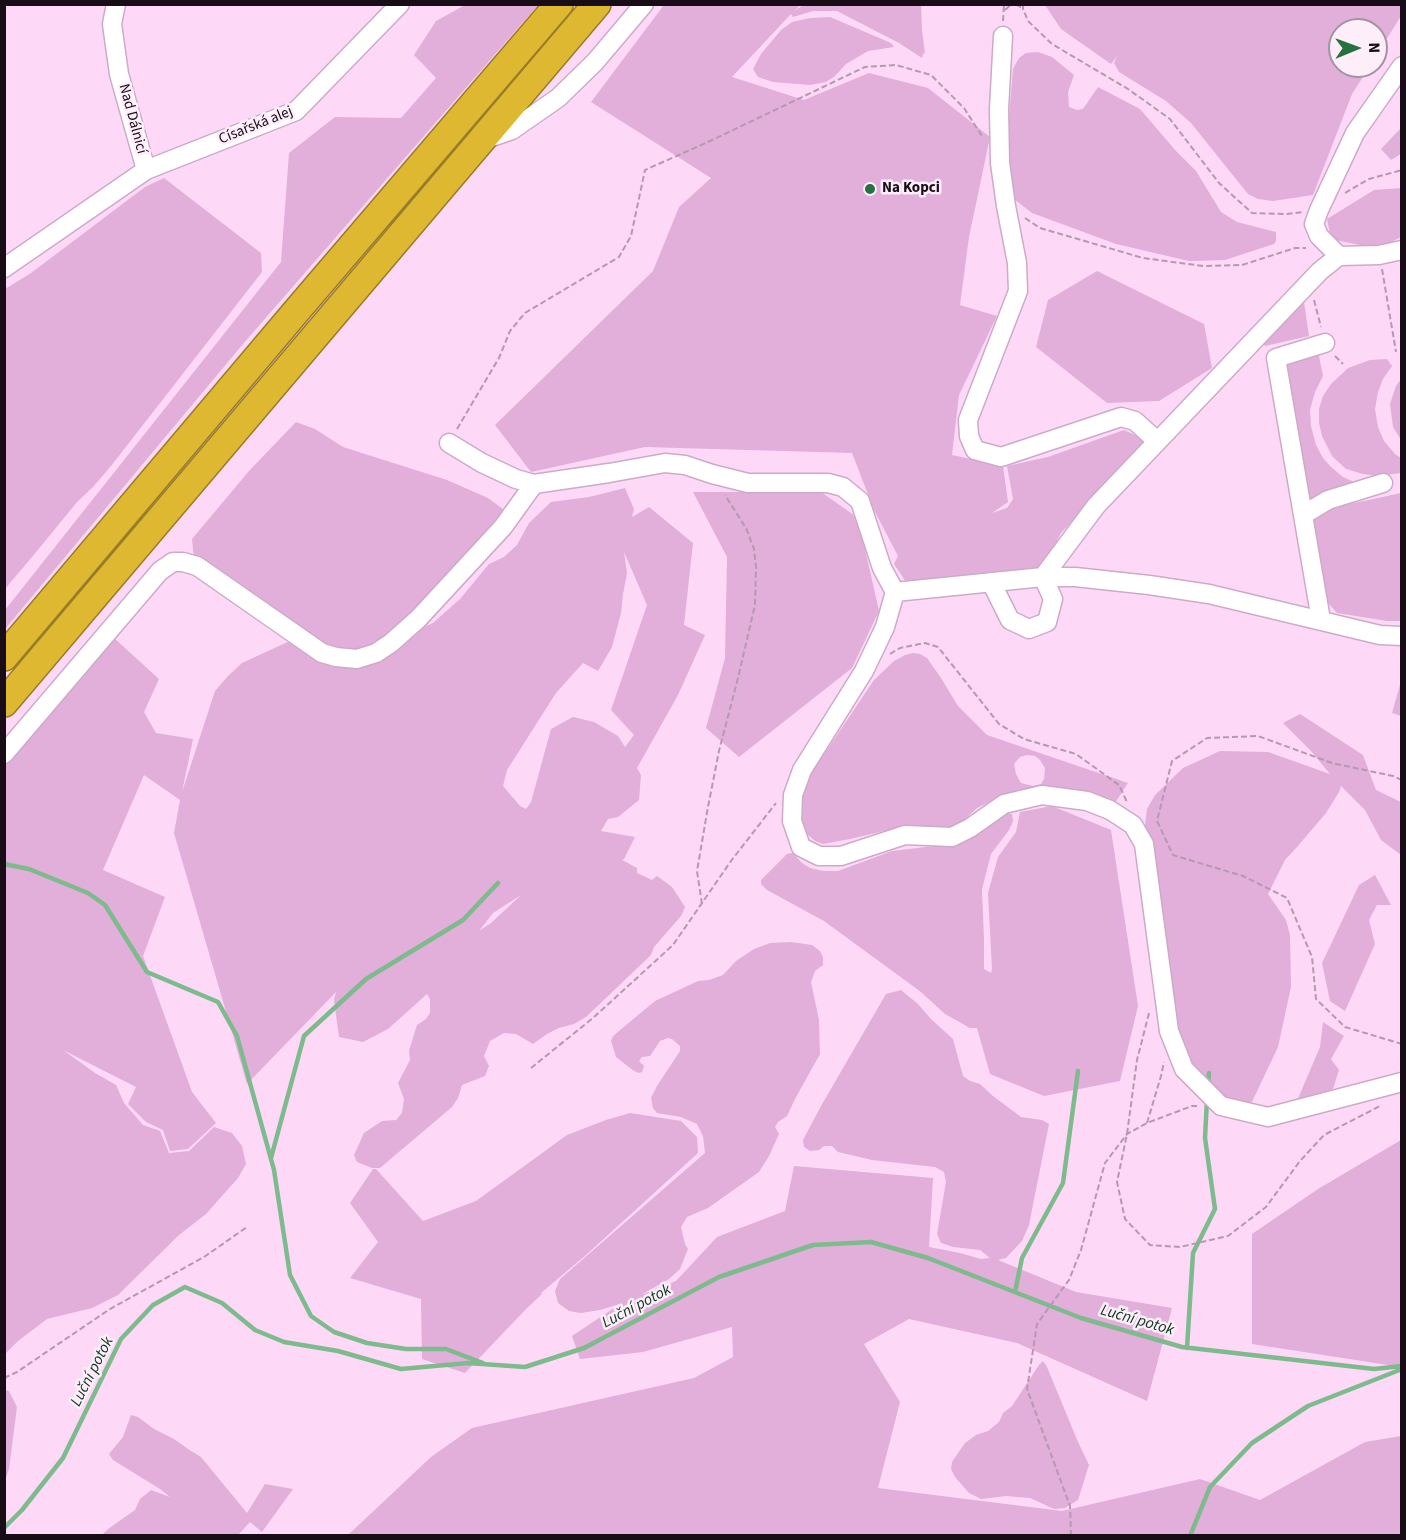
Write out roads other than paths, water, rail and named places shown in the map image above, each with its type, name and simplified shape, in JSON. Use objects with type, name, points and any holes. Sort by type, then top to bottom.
[{"type":"highway","points":[[4,657],[559,4]]},
{"type":"highway","points":[[4,703],[597,4]]},
{"type":"street","name":"Nad Dálnicí","points":[[4,268],[146,170],[119,74],[112,24],[116,4]]},
{"type":"street","name":"Císařská alej","points":[[146,170],[296,111],[400,4]]},
{"type":"street","points":[[482,141],[512,130],[558,98],[595,62],[644,4]]},
{"type":"street","points":[[1003,36],[999,109],[1000,163],[1017,263],[1018,291],[968,420],[969,436],[975,450],[1001,457],[1121,417],[1135,421],[1157,441]]},
{"type":"street","points":[[1401,66],[1355,133],[1314,224],[1319,236],[1334,252],[1379,255],[1401,250]]},
{"type":"street","points":[[1043,577],[1095,506],[1310,282],[1334,252]]},
{"type":"street","points":[[1321,620],[1276,358],[1325,343]]},
{"type":"street","points":[[449,443],[482,463],[516,479],[534,484],[664,463],[685,465],[748,483],[828,483],[843,487],[860,501],[882,568],[895,592],[885,627],[864,671],[802,770],[793,795],[792,821],[801,847],[819,856],[841,856],[905,835],[952,837],[970,828],[1004,804],[1042,795],[1087,801],[1110,810],[1133,825],[1144,844],[1169,1031],[1184,1069],[1221,1106],[1268,1118],[1401,1082]]},
{"type":"street","points":[[1303,515],[1328,500],[1383,483]]},
{"type":"street","points":[[4,754],[160,571],[173,562],[197,566],[322,653],[357,659],[376,653],[418,619],[503,527],[534,484]]},
{"type":"street","points":[[991,582],[1010,620],[1029,629],[1047,622],[1053,599],[1043,577]]},
{"type":"street","points":[[895,592],[1043,577],[1075,577],[1209,594],[1380,635],[1401,636]]},
{"type":"waterway","points":[[4,864],[29,869],[88,893],[105,905],[147,972],[218,1002],[237,1036],[274,1170],[290,1275],[311,1316],[334,1332],[367,1343],[406,1349],[446,1349],[483,1363]]},
{"type":"waterway","points":[[271,1158],[304,1036],[366,979],[463,920],[498,883]]},
{"type":"waterway","points":[[1015,1292],[1022,1258],[1063,1183],[1078,1071]]},
{"type":"waterway","points":[[1208,1085],[1209,1073]]},
{"type":"waterway","points":[[1187,1348],[1193,1253],[1215,1209],[1205,1138],[1207,1099]]},
{"type":"waterway","name":"Luční potok","points":[[4,1528],[22,1510],[63,1458],[121,1339],[153,1305],[185,1287],[222,1303],[255,1330],[284,1342],[338,1351],[401,1369],[468,1363],[525,1367],[584,1348],[719,1277],[813,1245],[871,1242],[928,1258],[1081,1318],[1182,1347],[1374,1369],[1402,1366]]},
{"type":"waterway","points":[[1190,1536],[1210,1487],[1252,1443],[1308,1406],[1402,1369]]},
{"type":"place","name":"Na Kopci","points":[[870,189]]}]
